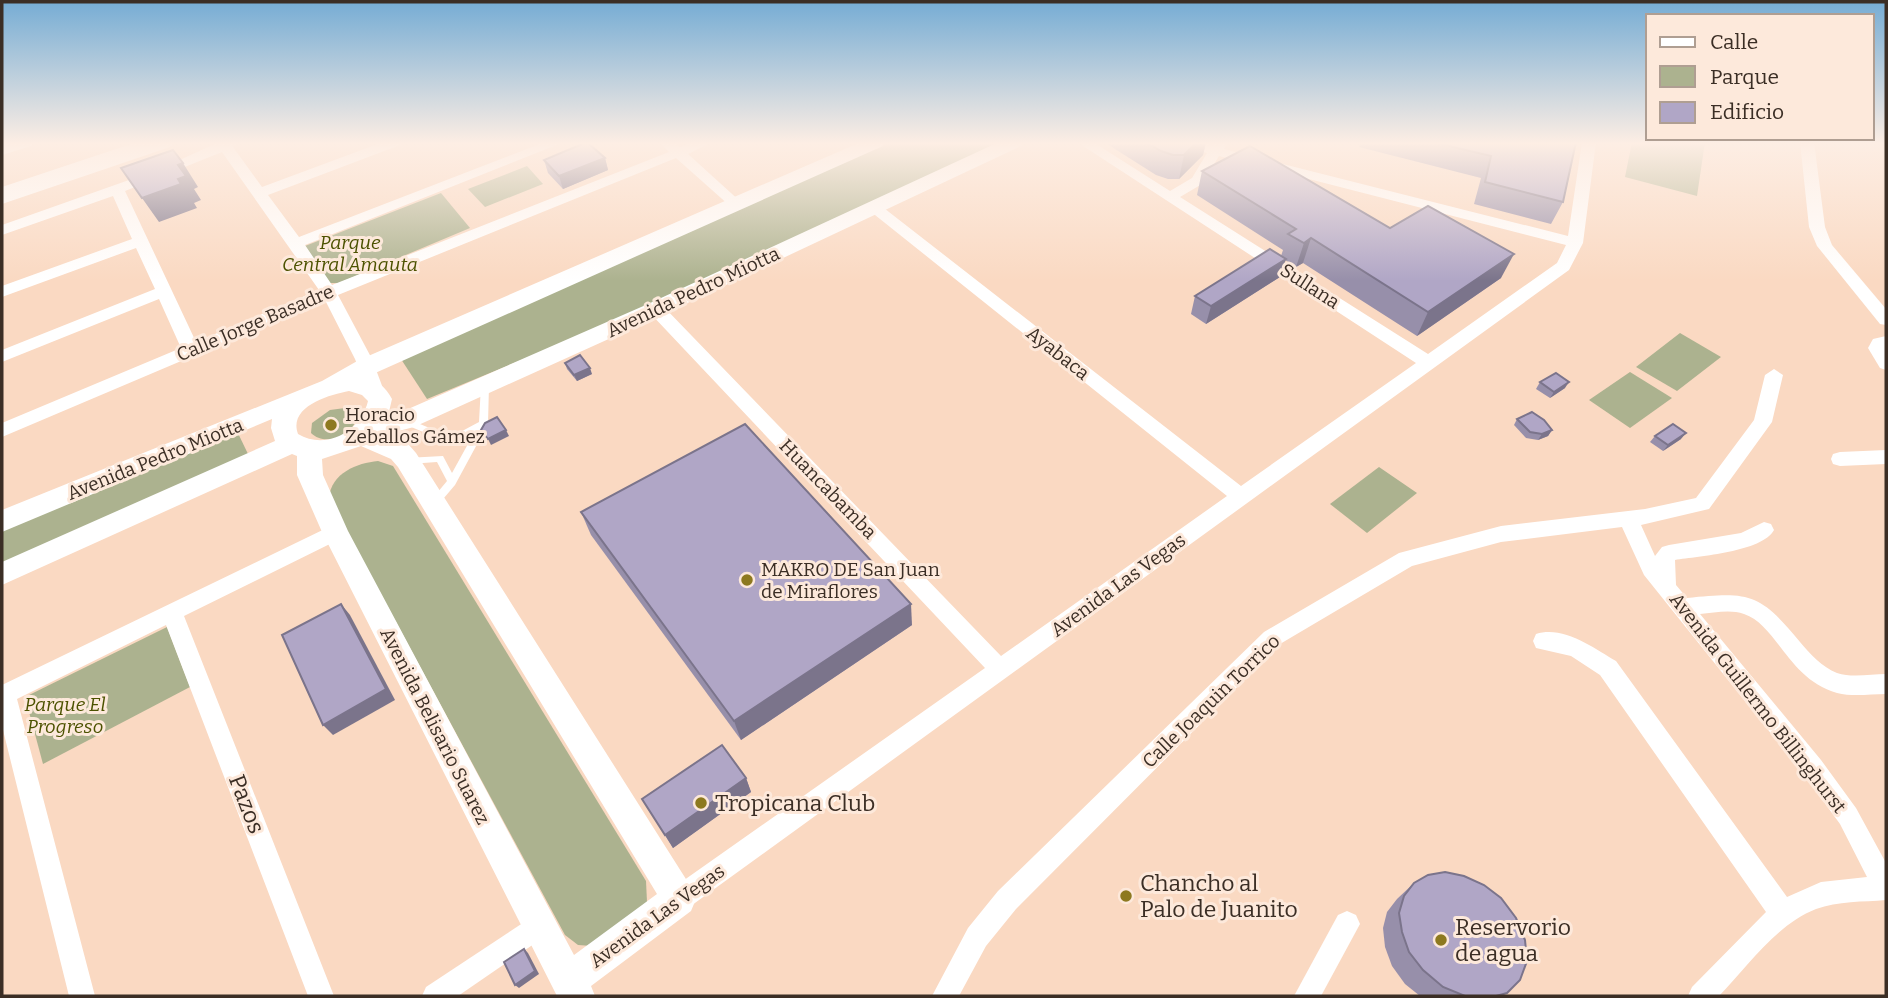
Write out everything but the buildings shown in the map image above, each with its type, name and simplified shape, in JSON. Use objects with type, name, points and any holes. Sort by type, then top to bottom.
[{"type":"highway","points":[[2,196],[24,189]]},
{"type":"main road","name":"Avenida Pedro Miotta","points":[[2,521],[320,390],[367,366],[768,189]]},
{"type":"main road","name":"Avenida Pedro Miotta","points":[[363,433],[405,421],[916,189]]},
{"type":"main road","points":[[356,384],[375,391],[380,400],[376,420],[363,433],[340,446],[300,447],[284,435],[283,424],[291,408],[320,390],[356,384]]},
{"type":"main road","points":[[363,433],[400,452],[444,492],[679,899]]},
{"type":"main road","name":"Avenida Pedro Miotta","points":[[2,574],[300,447]]},
{"type":"main road","name":"Avenida Belisario Suarez","points":[[300,447],[335,532],[538,926],[573,988]]},
{"type":"main road","name":"Avenida Las Vegas","points":[[573,988],[679,899]]},
{"type":"street","points":[[2,230],[117,189],[191,351]]},
{"type":"street","points":[[256,189],[327,293],[367,366],[375,391]]},
{"type":"street","points":[[259,193],[271,189]]},
{"type":"street","points":[[294,244],[437,189]]},
{"type":"street","name":"Calle Jorge Basadre","points":[[2,430],[574,189]]},
{"type":"street","points":[[719,189],[735,203]]},
{"type":"street","name":"Sullana","points":[[1160,189],[1429,363]]},
{"type":"street","points":[[1172,196],[1184,189]]},
{"type":"street","points":[[1375,189],[1575,243]]},
{"type":"street","name":"Avenida Las Vegas","points":[[679,899],[1563,267],[1575,243],[1583,189]]},
{"type":"street","points":[[1812,189],[1817,227],[1825,246],[1886,320]]},
{"type":"street","name":"Ayabaca","points":[[875,208],[1241,497]]},
{"type":"street","points":[[2,292],[141,241]]},
{"type":"street","points":[[2,356],[164,291]]},
{"type":"street","name":"Huancabamba","points":[[656,309],[1000,669]]},
{"type":"street","points":[[1886,342],[1876,348],[1886,364]]},
{"type":"street","name":"Calle Joaquin Torrico","points":[[945,996],[977,937],[1007,900],[1272,638],[1406,559],[1501,534],[1628,520],[1696,506],[1707,500],[1763,422],[1773,375]]},
{"type":"street","points":[[1840,459],[1886,457]]},
{"type":"street","name":"Avenida Guillermo Billinghurst","points":[[1628,520],[1637,533],[1645,558],[1666,588],[1813,768],[1848,816],[1886,888]]},
{"type":"street","points":[[1666,588],[1663,564],[1669,553],[1745,540],[1764,530]]},
{"type":"street","points":[[82,996],[3,695],[335,532]]},
{"type":"street","points":[[1682,607],[1729,604],[1754,608],[1764,615],[1798,658],[1819,676],[1841,684],[1886,684]]},
{"type":"street","name":"Pazos","points":[[172,612],[321,996]]},
{"type":"street","points":[[1544,641],[1576,648],[1608,668],[1784,915]]},
{"type":"street","points":[[1701,996],[1784,915],[1800,903],[1844,891],[1886,888]]},
{"type":"street","points":[[1307,996],[1346,924]]},
{"type":"street","points":[[435,996],[538,926]]},
{"type":"lane","points":[[444,492],[483,424],[485,385]]},
{"type":"lane","points":[[405,421],[451,441]]},
{"type":"lane","points":[[444,492],[440,458],[451,441],[483,424]]},
{"type":"lane","points":[[407,460],[440,458]]},
{"type":"green space","points":[[469,189],[531,189],[485,207]]},
{"type":"green space","points":[[784,189],[903,189],[616,321],[427,399],[399,356]]},
{"type":"green space","points":[[1669,189],[1698,189],[1697,196]]},
{"type":"green space","name":"Parque Central Amauta","points":[[441,193],[470,228],[339,283],[330,283],[305,246]]},
{"type":"green space","points":[[1680,333],[1721,357],[1677,391],[1636,367]]},
{"type":"green space","points":[[1630,372],[1672,398],[1630,428],[1589,400]]},
{"type":"green space","points":[[345,408],[357,417],[344,434],[324,439],[311,433],[312,423],[330,410]]},
{"type":"green space","points":[[236,429],[248,454],[2,564],[2,531]]},
{"type":"green space","points":[[378,461],[393,466],[646,881],[647,902],[592,946],[578,945],[565,935],[329,498],[335,482],[346,471]]},
{"type":"green space","points":[[1379,467],[1417,493],[1367,533],[1330,504]]},
{"type":"green space","name":"Parque El Progreso","points":[[167,627],[190,687],[43,764],[25,697]]},
{"type":"place","name":"Horacio Zeballos Gámez","points":[[331,425]]},
{"type":"place","name":"MAKRO DE San Juan de Miraflores","points":[[747,580]]},
{"type":"place","name":"Tropicana Club","points":[[701,803]]},
{"type":"place","name":"Chancho al Palo de Juanito","points":[[1126,896]]},
{"type":"place","name":"Reservorio de agua","points":[[1441,940]]}]
